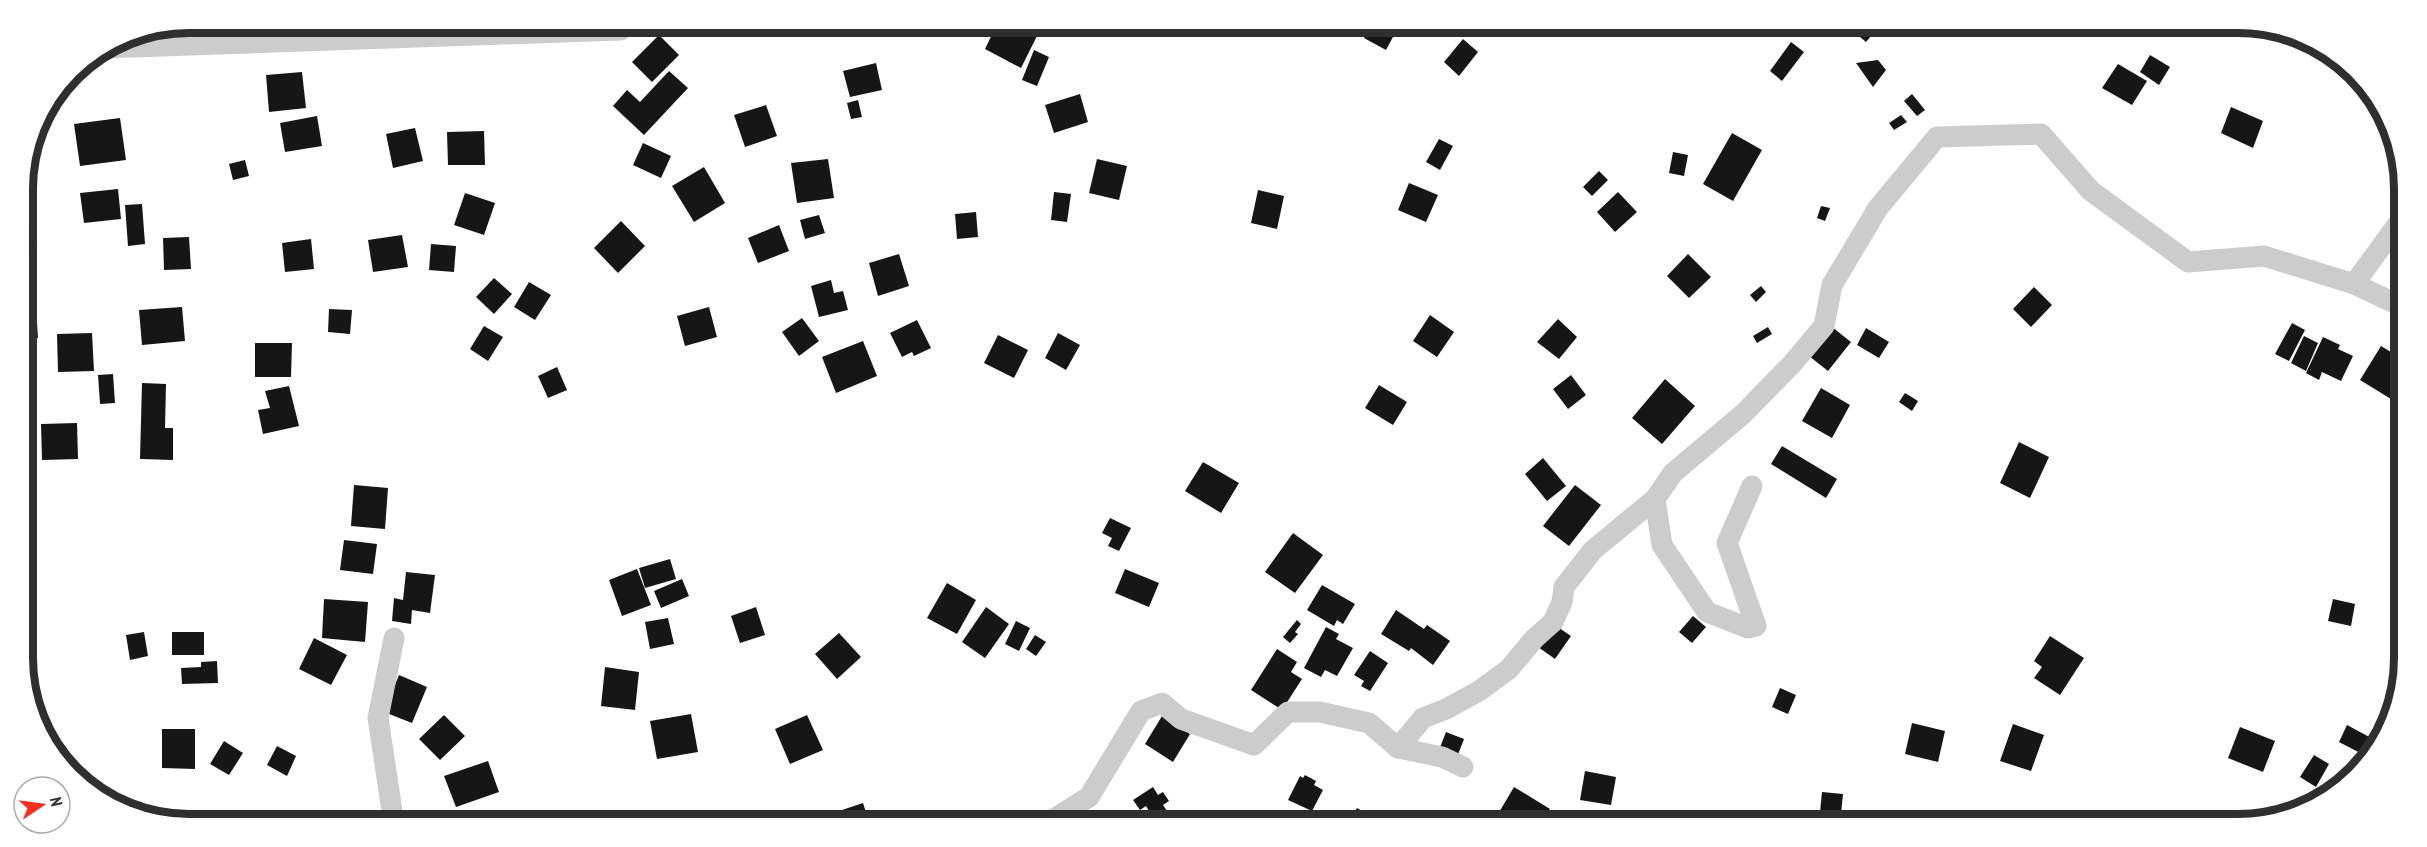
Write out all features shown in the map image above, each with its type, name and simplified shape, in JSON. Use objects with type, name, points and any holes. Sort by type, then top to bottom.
[{"type":"street","points":[[124,47],[535,33]]},
{"type":"street","points":[[1398,748],[1423,718],[1446,709],[1479,691],[1509,669],[1534,639],[1553,622],[1562,602],[1564,587],[1593,550],[1655,499],[1673,473],[1743,414],[1791,364],[1824,326],[1832,285],[1878,208],[1937,138],[2041,134],[2091,191],[2188,262],[2264,256],[2354,284],[2394,303]]},
{"type":"street","points":[[2354,284],[2394,229]]},
{"type":"street","points":[[1655,499],[1662,544],[1707,612],[1748,628],[1756,626],[1726,543],[1752,486]]},
{"type":"street","points":[[392,814],[378,718],[394,638]]},
{"type":"street","points":[[1062,814],[1089,797],[1141,711],[1162,703],[1181,719],[1254,745],[1288,712],[1320,712],[1369,723],[1398,748],[1442,757],[1463,766]]},
{"type":"building","points":[[993,33],[1031,33],[1037,36],[1021,68],[985,49]]},
{"type":"building","points":[[1367,33],[1395,33],[1386,50],[1364,38]]},
{"type":"building","points":[[1855,33],[1874,33],[1866,42]]},
{"type":"building","points":[[659,35],[679,55],[652,82],[632,62]]},
{"type":"building","points":[[1463,39],[1478,52],[1459,76],[1444,62]]},
{"type":"building","points":[[1791,42],[1804,52],[1782,81],[1770,71]]},
{"type":"building","points":[[1034,50],[1049,57],[1037,86],[1022,80]]},
{"type":"building","points":[[2150,55],[2170,67],[2159,85],[2140,72]]},
{"type":"building","points":[[1878,60],[1886,70],[1873,87],[1856,63]]},
{"type":"building","points":[[876,63],[882,90],[850,97],[843,71]]},
{"type":"building","points":[[2118,64],[2147,81],[2132,105],[2102,88]]},
{"type":"building","points":[[669,71],[688,88],[644,135],[613,106],[627,90],[640,102]]},
{"type":"building","points":[[302,72],[306,108],[269,112],[266,75]]},
{"type":"building","points":[[1080,94],[1088,122],[1054,133],[1045,105]]},
{"type":"building","points":[[1912,94],[1925,110],[1917,116],[1904,101]]},
{"type":"building","points":[[858,100],[862,117],[851,119],[847,103]]},
{"type":"building","points":[[766,105],[777,136],[745,147],[734,115]]},
{"type":"building","points":[[2231,107],[2263,121],[2253,148],[2221,133]]},
{"type":"building","points":[[1901,115],[1907,122],[1894,130],[1889,123]]},
{"type":"building","points":[[317,116],[322,146],[285,152],[280,123]]},
{"type":"building","points":[[120,118],[126,160],[80,166],[74,124]]},
{"type":"building","points":[[415,128],[423,161],[393,168],[386,134]]},
{"type":"building","points":[[484,131],[485,165],[448,165],[447,132]]},
{"type":"building","points":[[1732,133],[1762,150],[1733,201],[1703,184]]},
{"type":"building","points":[[1439,139],[1453,146],[1440,170],[1426,162]]},
{"type":"building","points":[[643,143],[671,156],[661,178],[633,165]]},
{"type":"building","points":[[1673,152],[1688,155],[1684,176],[1669,173]]},
{"type":"building","points":[[828,159],[834,198],[797,203],[791,163]]},
{"type":"building","points":[[1097,159],[1127,166],[1119,200],[1089,193]]},
{"type":"building","points":[[245,160],[249,176],[233,180],[229,164]]},
{"type":"building","points":[[704,167],[725,203],[694,222],[672,186]]},
{"type":"building","points":[[1599,171],[1608,180],[1592,196],[1583,187]]},
{"type":"building","points":[[1409,183],[1438,195],[1426,222],[1398,210]]},
{"type":"building","points":[[118,189],[121,219],[84,223],[80,193]]},
{"type":"building","points":[[1258,190],[1284,196],[1277,229],[1251,223]]},
{"type":"building","points":[[1054,192],[1071,194],[1067,222],[1051,220]]},
{"type":"building","points":[[1618,192],[1637,212],[1615,232],[1597,212]]},
{"type":"building","points":[[465,193],[495,203],[484,235],[454,225]]},
{"type":"building","points":[[142,204],[145,244],[128,246],[125,205]]},
{"type":"building","points":[[1821,206],[1830,208],[1825,221],[1817,218]]},
{"type":"building","points":[[976,212],[978,237],[957,239],[955,214]]},
{"type":"building","points":[[819,215],[825,233],[805,239],[800,220]]},
{"type":"building","points":[[621,221],[645,246],[618,273],[594,248]]},
{"type":"building","points":[[779,225],[789,251],[758,263],[748,238]]},
{"type":"building","points":[[402,235],[408,267],[373,272],[368,240]]},
{"type":"building","points":[[189,237],[191,269],[164,270],[163,238]]},
{"type":"building","points":[[311,239],[314,269],[285,272],[282,243]]},
{"type":"building","points":[[431,244],[456,246],[454,272],[429,270]]},
{"type":"building","points":[[899,254],[909,286],[878,296],[869,263]]},
{"type":"building","points":[[1688,254],[1711,277],[1689,298],[1667,276]]},
{"type":"building","points":[[494,278],[512,294],[494,314],[476,297]]},
{"type":"building","points":[[831,280],[834,293],[843,291],[848,310],[819,317],[811,286]]},
{"type":"building","points":[[529,282],[551,295],[535,320],[514,307]]},
{"type":"building","points":[[1761,286],[1766,292],[1756,302],[1750,295]]},
{"type":"building","points":[[2034,287],[2052,305],[2031,327],[2013,309]]},
{"type":"building","points":[[33,306],[36,306],[38,338],[33,338]]},
{"type":"building","points":[[182,307],[185,341],[142,345],[139,310]]},
{"type":"building","points":[[709,307],[717,337],[685,346],[677,316]]},
{"type":"building","points":[[329,309],[352,310],[350,334],[328,332]]},
{"type":"building","points":[[1430,315],[1454,332],[1437,357],[1413,341]]},
{"type":"building","points":[[802,318],[819,341],[799,356],[782,332]]},
{"type":"building","points":[[1558,319],[1577,337],[1559,359],[1537,342]]},
{"type":"building","points":[[917,320],[931,348],[914,356],[912,352],[902,357],[890,333]]},
{"type":"building","points":[[2292,323],[2305,330],[2289,361],[2275,354]]},
{"type":"building","points":[[484,326],[503,337],[488,361],[470,349]]},
{"type":"building","points":[[1768,327],[1772,334],[1757,343],[1753,336]]},
{"type":"building","points":[[1832,327],[1851,342],[1828,371],[1809,356]]},
{"type":"building","points":[[1866,328],[1889,342],[1879,358],[1857,345]]},
{"type":"building","points":[[92,333],[94,371],[58,372],[57,334]]},
{"type":"building","points":[[1058,333],[1080,345],[1066,370],[1045,358]]},
{"type":"building","points":[[998,335],[1028,350],[1014,378],[984,363]]},
{"type":"building","points":[[2304,336],[2318,343],[2306,371],[2291,363]]},
{"type":"building","points":[[2323,337],[2340,345],[2338,349],[2353,356],[2341,381],[2322,372],[2319,380],[2306,373]]},
{"type":"building","points":[[863,341],[877,376],[836,393],[822,357]]},
{"type":"building","points":[[255,343],[292,343],[291,377],[255,377]]},
{"type":"building","points":[[2381,346],[2394,354],[2394,401],[2360,380]]},
{"type":"building","points":[[557,367],[567,390],[548,398],[538,376]]},
{"type":"building","points":[[113,374],[115,403],[100,404],[98,375]]},
{"type":"building","points":[[1571,375],[1586,395],[1568,409],[1553,389]]},
{"type":"building","points":[[1665,379],[1695,406],[1662,444],[1632,418]]},
{"type":"building","points":[[142,383],[166,384],[165,428],[173,428],[173,460],[140,459]]},
{"type":"building","points":[[1379,385],[1407,402],[1393,425],[1365,408]]},
{"type":"building","points":[[289,386],[299,426],[263,434],[258,410],[270,408],[265,391]]},
{"type":"building","points":[[1821,388],[1850,405],[1832,438],[1802,421]]},
{"type":"building","points":[[1905,393],[1918,401],[1912,411],[1899,402]]},
{"type":"building","points":[[77,423],[78,459],[42,460],[41,424]]},
{"type":"building","points":[[2019,442],[2049,457],[2030,498],[2000,483]]},
{"type":"building","points":[[1782,446],[1837,479],[1826,498],[1771,464]]},
{"type":"building","points":[[1543,458],[1566,486],[1547,501],[1525,474]]},
{"type":"building","points":[[1203,462],[1239,483],[1221,513],[1185,491]]},
{"type":"building","points":[[354,485],[388,488],[385,529],[351,526]]},
{"type":"building","points":[[1575,485],[1601,505],[1569,546],[1543,526]]},
{"type":"building","points":[[1110,518],[1131,528],[1119,551],[1108,546],[1112,538],[1102,533]]},
{"type":"building","points":[[1293,533],[1323,555],[1295,593],[1265,572]]},
{"type":"building","points":[[344,540],[377,544],[373,574],[340,570]]},
{"type":"building","points":[[670,559],[676,579],[645,588],[639,568]]},
{"type":"building","points":[[637,569],[651,605],[622,616],[609,580]]},
{"type":"building","points":[[1125,569],[1159,583],[1149,607],[1115,593]]},
{"type":"building","points":[[406,572],[435,575],[430,613],[412,610],[411,624],[392,621],[394,598],[403,600]]},
{"type":"building","points":[[682,579],[689,596],[661,608],[654,591]]},
{"type":"building","points":[[947,583],[976,600],[957,634],[927,618]]},
{"type":"building","points":[[1322,585],[1355,604],[1343,624],[1337,620],[1334,626],[1307,610]]},
{"type":"building","points":[[324,599],[368,602],[365,642],[322,638]]},
{"type":"building","points":[[2333,599],[2355,604],[2351,626],[2328,621]]},
{"type":"building","points":[[756,607],[765,635],[740,643],[731,616]]},
{"type":"building","points":[[986,607],[1009,624],[985,658],[962,642]]},
{"type":"building","points":[[1396,610],[1424,629],[1427,625],[1450,641],[1433,665],[1411,648],[1409,651],[1381,634]]},
{"type":"building","points":[[1693,616],[1706,627],[1692,643],[1679,632]]},
{"type":"building","points":[[668,618],[674,644],[650,649],[645,622]]},
{"type":"building","points":[[1546,619],[1571,636],[1555,659],[1531,642]]},
{"type":"building","points":[[1297,620],[1301,624],[1295,632],[1298,634],[1290,643],[1283,637]]},
{"type":"building","points":[[1016,621],[1030,628],[1019,651],[1005,644]]},
{"type":"building","points":[[1326,627],[1339,634],[1336,639],[1353,648],[1337,676],[1325,670],[1321,677],[1304,668]]},
{"type":"building","points":[[144,632],[148,656],[130,660],[126,635]]},
{"type":"building","points":[[172,632],[204,632],[204,655],[172,655]]},
{"type":"building","points":[[839,633],[861,657],[837,679],[815,654]]},
{"type":"building","points":[[1035,635],[1046,642],[1036,656],[1026,649]]},
{"type":"building","points":[[2050,636],[2084,658],[2060,695],[2034,678],[2042,667],[2034,661]]},
{"type":"building","points":[[314,638],[347,655],[331,685],[299,669]]},
{"type":"building","points":[[1277,649],[1297,662],[1291,672],[1302,679],[1282,710],[1251,690]]},
{"type":"building","points":[[1370,651],[1388,663],[1370,691],[1361,686],[1364,681],[1354,675]]},
{"type":"building","points":[[217,661],[218,683],[182,684],[181,668],[201,667],[201,662]]},
{"type":"building","points":[[605,667],[639,672],[635,710],[601,706]]},
{"type":"building","points":[[399,675],[427,687],[412,723],[384,712]]},
{"type":"building","points":[[1780,688],[1796,695],[1788,714],[1772,707]]},
{"type":"building","points":[[691,714],[698,752],[657,759],[650,721]]},
{"type":"building","points":[[444,715],[465,736],[440,760],[419,739]]},
{"type":"building","points":[[807,715],[823,750],[790,764],[775,729]]},
{"type":"building","points":[[1162,716],[1190,734],[1173,762],[1145,744]]},
{"type":"building","points":[[1912,723],[1945,731],[1938,762],[1905,754]]},
{"type":"building","points":[[2013,724],[2044,735],[2031,771],[2000,761]]},
{"type":"building","points":[[2347,725],[2372,738],[2361,753],[2339,742]]},
{"type":"building","points":[[2240,727],[2275,741],[2263,772],[2228,758]]},
{"type":"building","points":[[162,729],[195,729],[195,769],[162,768]]},
{"type":"building","points":[[1446,732],[1464,739],[1457,757],[1439,750]]},
{"type":"building","points":[[224,741],[243,753],[229,775],[210,764]]},
{"type":"building","points":[[277,746],[296,756],[287,776],[267,765]]},
{"type":"building","points":[[2314,755],[2329,764],[2316,787],[2300,777]]},
{"type":"building","points":[[488,761],[499,792],[456,807],[444,776]]},
{"type":"building","points":[[1585,771],[1616,777],[1611,805],[1580,800]]},
{"type":"building","points":[[1305,775],[1316,781],[1314,785],[1323,790],[1312,811],[1288,800],[1300,776],[1303,778]]},
{"type":"building","points":[[1153,787],[1158,795],[1163,792],[1169,801],[1163,805],[1167,811],[1162,814],[1151,814],[1146,806],[1140,810],[1133,800]]},
{"type":"building","points":[[1514,787],[1550,809],[1547,814],[1498,814]]},
{"type":"building","points":[[1822,792],[1843,794],[1841,814],[1820,814]]},
{"type":"building","points":[[863,803],[867,814],[843,814],[842,810]]},
{"type":"building","points":[[1357,808],[1368,814],[1353,814]]}]
